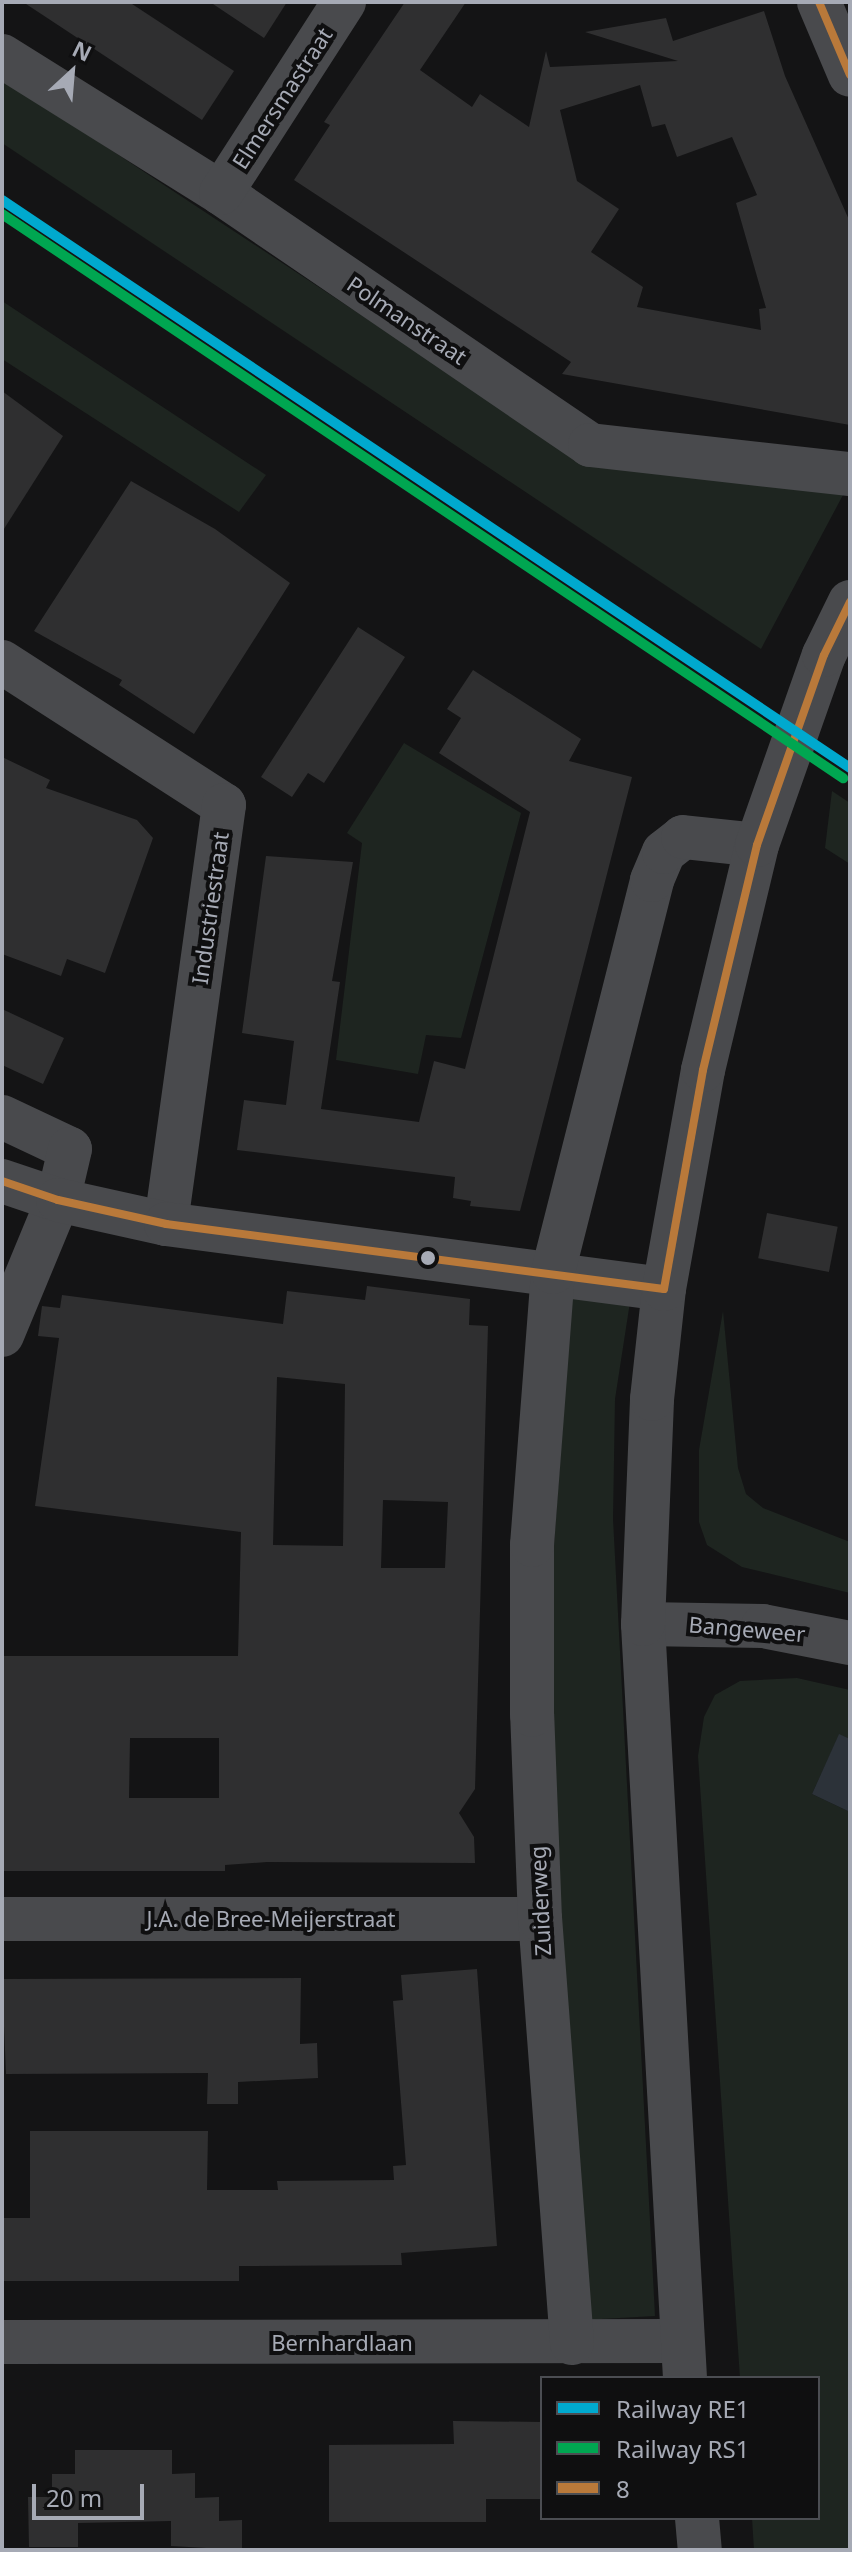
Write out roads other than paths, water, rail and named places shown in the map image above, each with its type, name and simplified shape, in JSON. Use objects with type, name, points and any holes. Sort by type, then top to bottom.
[{"type":"street","name":"Elmersmastraat","points":[[221,193],[344,2]]},
{"type":"street","points":[[819,2],[850,75]]},
{"type":"street","name":"Polmanstraat","points":[[2,56],[221,193],[590,445],[850,474]]},
{"type":"street","points":[[684,2360],[643,1624],[652,1399],[664,1289],[703,1070],[757,845],[824,655],[850,602]]},
{"type":"street","name":"Industriestraat","points":[[2,662],[224,805],[166,1224]]},
{"type":"street","name":"Zuiderweg","points":[[572,2343],[540,1919],[532,1545],[553,1272],[652,880],[664,852],[683,837],[757,845]]},
{"type":"street","points":[[2,1117],[70,1149],[58,1200],[2,1335]]},
{"type":"street","points":[[2,1181],[58,1200],[166,1224],[553,1272],[664,1289]]},
{"type":"street","name":"Bangeweer","points":[[643,1624],[763,1626],[850,1643]]},
{"type":"street","name":"J.A. de Bree-Meijerstraat","points":[[2,1919],[540,1919]]},
{"type":"street","name":"Bernhardlaan","points":[[2,2342],[572,2343],[684,2360]]},
{"type":"street","points":[[697,2520],[700,2550]]},
{"type":"rail line","name":"RE1","points":[[2,200],[850,768]]},
{"type":"rail line","name":"RS1","points":[[2,214],[843,778]]}]
